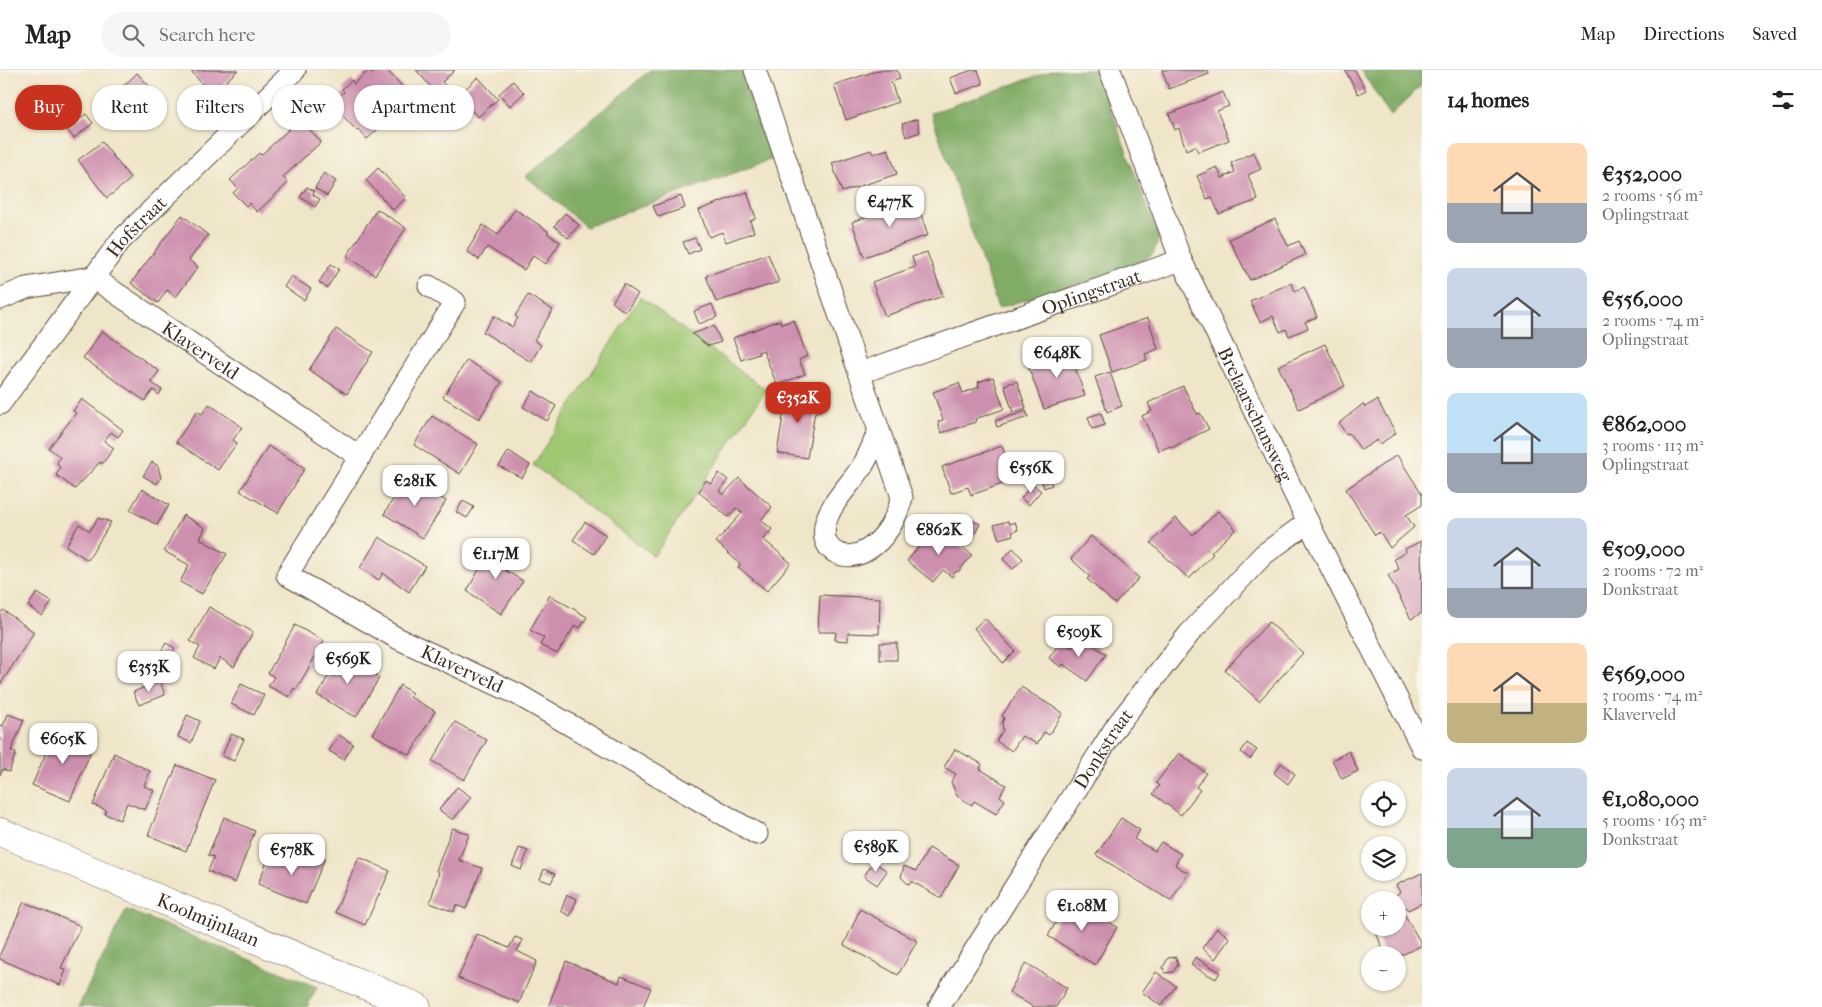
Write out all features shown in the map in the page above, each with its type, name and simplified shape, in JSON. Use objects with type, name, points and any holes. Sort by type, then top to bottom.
[{"type":"street","name":"Hofstraat","points":[[0,404],[121,240],[295,70]]},
{"type":"street","points":[[755,70],[860,372],[902,497],[896,517],[868,550],[852,556],[838,554],[830,550],[824,539],[825,525],[833,507],[864,464],[879,430]]},
{"type":"street","name":"Brelaarschansweg","points":[[1110,70],[1181,260],[1308,522],[1422,748]]},
{"type":"street","name":"Oplingstraat","points":[[860,372],[1181,260]]},
{"type":"street","points":[[1,295],[26,288],[92,278]]},
{"type":"street","name":"Klaverveld","points":[[92,278],[360,457]]},
{"type":"street","name":"Klaverveld","points":[[429,286],[455,302],[287,575],[397,638],[517,694],[757,834]]},
{"type":"street","name":"Donkstraat","points":[[939,1007],[1117,725],[1189,634],[1263,555],[1308,522]]},
{"type":"street","name":"Koolmijnlaan","points":[[0,832],[417,1007]]},
{"type":"green space","points":[[650,70],[744,70],[778,157],[586,227],[526,176]]},
{"type":"green space","points":[[1054,70],[1096,70],[1159,238],[1153,254],[1128,269],[998,308],[931,113]]},
{"type":"green space","points":[[1361,70],[1422,70],[1422,85],[1390,116]]},
{"type":"green space","points":[[640,297],[766,390],[654,556],[533,465]]},
{"type":"green space","points":[[126,910],[317,987],[307,1007],[78,1007]]},
{"type":"building","points":[[190,70],[238,70],[222,85],[203,85]]},
{"type":"building","points":[[369,70],[372,74],[377,70],[387,70],[401,85],[354,85],[354,128],[344,117],[344,87],[352,80],[354,84]]},
{"type":"building","points":[[416,70],[455,70],[442,82],[445,85],[429,85]]},
{"type":"building","points":[[879,70],[897,70],[900,79],[891,82],[898,102],[846,120],[834,85]]},
{"type":"building","points":[[972,70],[978,70],[983,84],[956,93],[950,78]]},
{"type":"building","points":[[1162,70],[1208,70],[1209,74],[1169,89]]},
{"type":"building","points":[[1345,70],[1355,70],[1366,90],[1358,94]]},
{"type":"building","points":[[137,73],[148,85],[125,85]]},
{"type":"building","points":[[478,77],[498,99],[478,117],[474,113],[474,85],[470,85]]},
{"type":"building","points":[[513,81],[524,93],[510,106],[499,94]]},
{"type":"building","points":[[1223,92],[1229,106],[1217,111],[1229,140],[1198,152],[1195,146],[1186,150],[1179,128],[1175,130],[1169,114]]},
{"type":"building","points":[[86,114],[92,124],[74,138],[67,130],[82,130],[82,117]]},
{"type":"building","points":[[917,119],[920,132],[906,137],[902,124]]},
{"type":"building","points":[[288,130],[310,130],[321,142],[283,177],[288,183],[257,212],[249,203],[246,206],[233,193],[238,188],[230,180],[259,153],[261,155]]},
{"type":"building","points":[[359,130],[377,130],[367,139]]},
{"type":"building","points":[[102,142],[131,179],[107,198],[78,160]]},
{"type":"building","points":[[888,149],[897,174],[842,192],[832,163],[871,150],[873,154]]},
{"type":"building","points":[[1254,152],[1261,169],[1248,175],[1258,200],[1219,214],[1212,197],[1207,199],[1197,176],[1217,167],[1222,178],[1235,172],[1231,163]]},
{"type":"building","points":[[378,168],[406,198],[393,210],[366,180]]},
{"type":"building","points":[[324,173],[336,181],[327,196],[315,188]]},
{"type":"building","points":[[307,187],[314,191],[313,195],[320,199],[315,207],[300,197]]},
{"type":"building","points":[[747,192],[756,218],[750,221],[754,232],[726,242],[722,232],[709,237],[699,210]]},
{"type":"building","points":[[681,196],[685,208],[658,217],[653,206]]},
{"type":"building","points":[[916,200],[928,235],[864,257],[852,222]]},
{"type":"building","points":[[377,209],[406,228],[375,275],[347,256]]},
{"type":"building","points":[[515,209],[548,231],[548,234],[560,242],[546,264],[533,256],[524,270],[487,247],[479,260],[467,251],[483,225],[498,235]]},
{"type":"building","points":[[565,213],[579,225],[568,238],[554,226]]},
{"type":"building","points":[[182,215],[208,235],[189,260],[198,267],[176,297],[167,290],[158,303],[131,283]]},
{"type":"building","points":[[1275,219],[1288,246],[1299,241],[1305,255],[1250,280],[1229,239]]},
{"type":"building","points":[[695,238],[700,249],[688,254],[683,242]]},
{"type":"building","points":[[927,252],[943,296],[885,316],[872,282],[915,267],[912,257]]},
{"type":"building","points":[[768,254],[779,282],[716,302],[706,276]]},
{"type":"building","points":[[331,264],[339,269],[327,288],[319,282]]},
{"type":"building","points":[[291,276],[311,289],[304,300],[284,287]]},
{"type":"building","points":[[1291,283],[1295,291],[1304,287],[1317,317],[1305,322],[1308,328],[1289,336],[1286,329],[1280,332],[1273,316],[1260,322],[1250,301]]},
{"type":"building","points":[[624,284],[638,294],[625,312],[612,302]]},
{"type":"building","points":[[528,295],[553,310],[534,340],[541,345],[531,362],[483,332],[494,316],[512,327],[518,318],[515,316]]},
{"type":"building","points":[[712,304],[717,317],[699,324],[694,311]]},
{"type":"building","points":[[1148,318],[1158,349],[1145,354],[1147,360],[1112,372],[1099,335]]},
{"type":"building","points":[[780,320],[781,324],[794,320],[807,356],[799,360],[805,374],[777,385],[763,350],[758,352],[759,354],[741,360],[733,338]]},
{"type":"building","points":[[714,326],[721,342],[708,346],[692,334]]},
{"type":"building","points":[[336,329],[373,352],[347,394],[309,370]]},
{"type":"building","points":[[102,331],[159,371],[151,382],[162,390],[159,395],[153,390],[145,401],[83,358]]},
{"type":"building","points":[[1325,344],[1345,386],[1299,409],[1278,366]]},
{"type":"building","points":[[1068,346],[1085,396],[1044,409],[1028,366],[1053,357],[1051,352]]},
{"type":"building","points":[[467,360],[502,382],[479,419],[443,397]]},
{"type":"building","points":[[1110,372],[1122,406],[1107,412],[1095,377]]},
{"type":"building","points":[[993,377],[1004,409],[975,419],[976,422],[941,433],[938,422],[943,420],[933,392],[959,383],[963,393],[979,387],[978,382]]},
{"type":"building","points":[[1017,381],[1026,408],[1013,412],[1004,385]]},
{"type":"building","points":[[1183,386],[1197,414],[1200,413],[1209,429],[1171,448],[1170,446],[1159,451],[1142,416],[1152,411],[1148,403]]},
{"type":"building","points":[[533,391],[556,406],[547,421],[523,407]]},
{"type":"building","points":[[787,392],[822,398],[820,412],[815,412],[807,458],[777,453]]},
{"type":"building","points":[[82,399],[123,430],[118,437],[111,432],[104,441],[114,448],[102,464],[100,462],[75,489],[56,475],[60,468],[57,463],[60,457],[49,448],[76,413],[73,411]]},
{"type":"building","points":[[1377,400],[1396,433],[1380,444],[1377,440],[1361,450],[1349,433],[1346,434],[1339,423],[1363,404],[1365,407]]},
{"type":"building","points":[[209,404],[242,427],[233,440],[237,443],[218,470],[176,442],[197,411],[202,414]]},
{"type":"building","points":[[1026,411],[1028,417],[997,427],[995,421]]},
{"type":"building","points":[[1101,413],[1105,425],[1092,429],[1088,417]]},
{"type":"building","points":[[432,416],[478,444],[460,474],[414,445]]},
{"type":"building","points":[[268,446],[305,468],[278,513],[240,491]]},
{"type":"building","points":[[1002,446],[1014,480],[971,495],[968,487],[951,493],[942,467]]},
{"type":"building","points":[[509,451],[530,465],[522,478],[499,466]]},
{"type":"building","points":[[1397,455],[1422,494],[1422,505],[1406,515],[1414,527],[1390,548],[1380,532],[1375,535],[1346,489]]},
{"type":"building","points":[[152,462],[158,466],[161,478],[157,484],[143,476]]},
{"type":"building","points":[[1046,469],[1052,485],[1044,488],[1038,472]]},
{"type":"building","points":[[719,473],[728,480],[719,491],[723,495],[739,478],[772,507],[761,520],[772,529],[763,539],[791,563],[767,591],[738,567],[740,564],[716,542],[742,513],[736,508],[728,517],[699,492],[706,480],[711,484]]},
{"type":"building","points":[[407,477],[446,501],[423,538],[384,514]]},
{"type":"building","points":[[1033,484],[1041,491],[1029,505],[1021,498]]},
{"type":"building","points":[[142,489],[169,505],[157,525],[130,510]]},
{"type":"building","points":[[463,501],[474,507],[467,518],[456,512]]},
{"type":"building","points":[[1218,511],[1236,529],[1211,552],[1213,554],[1189,579],[1151,543],[1176,518],[1193,535]]},
{"type":"building","points":[[960,514],[980,524],[974,536],[954,526]]},
{"type":"building","points":[[183,515],[205,528],[200,539],[227,554],[202,594],[180,582],[189,565],[164,551]]},
{"type":"building","points":[[98,518],[111,522],[88,560],[66,546],[79,524],[90,531]]},
{"type":"building","points":[[1008,521],[1009,524],[1015,522],[1018,530],[1012,532],[1013,535],[999,539],[994,525]]},
{"type":"building","points":[[585,522],[606,535],[594,554],[573,540]]},
{"type":"building","points":[[936,526],[972,555],[952,577],[943,570],[933,582],[907,561]]},
{"type":"building","points":[[1091,536],[1139,578],[1115,604],[1087,579],[1090,576],[1071,559]]},
{"type":"building","points":[[379,537],[425,566],[409,592],[383,573],[379,580],[360,568]]},
{"type":"building","points":[[503,541],[515,550],[505,565],[505,570],[523,581],[501,614],[467,591],[485,559],[489,561]]},
{"type":"building","points":[[1421,541],[1422,613],[1411,619],[1388,575],[1399,569],[1394,559],[1406,552],[1405,549]]},
{"type":"building","points":[[1013,548],[1023,559],[1013,569],[1003,559]]},
{"type":"building","points":[[37,593],[52,602],[42,616],[28,606]]},
{"type":"building","points":[[550,595],[587,617],[580,628],[575,625],[557,654],[540,645],[544,638],[530,630]]},
{"type":"building","points":[[820,595],[880,598],[879,634],[848,633],[848,641],[835,640],[836,632],[818,632]]},
{"type":"building","points":[[209,607],[253,632],[234,667],[220,658],[214,669],[194,658],[200,647],[190,641]]},
{"type":"building","points":[[3,610],[34,632],[0,685],[0,614]]},
{"type":"building","points":[[985,618],[1015,651],[1003,663],[974,628]]},
{"type":"building","points":[[1269,622],[1303,653],[1259,701],[1225,670]]},
{"type":"building","points":[[295,625],[324,641],[296,690],[294,688],[289,697],[268,686],[274,677],[268,673]]},
{"type":"building","points":[[1081,637],[1106,654],[1087,681],[1063,664],[1061,667],[1049,658],[1061,641],[1072,648]]},
{"type":"building","points":[[166,643],[175,648],[166,665],[156,660]]},
{"type":"building","points":[[880,643],[897,643],[897,660],[880,660]]},
{"type":"building","points":[[343,652],[355,659],[353,663],[367,670],[372,670],[379,678],[356,717],[317,695]]},
{"type":"building","points":[[160,681],[165,695],[139,705],[133,692]]},
{"type":"building","points":[[241,684],[264,695],[254,715],[231,704]]},
{"type":"building","points":[[400,685],[412,693],[410,697],[435,711],[410,755],[372,734]]},
{"type":"building","points":[[1021,687],[1063,713],[1049,735],[1044,732],[1037,744],[1022,736],[1012,751],[996,741],[1003,730],[1002,723],[1004,718],[1002,716]]},
{"type":"building","points":[[8,714],[24,720],[11,751],[16,753],[9,772],[3,769],[0,775],[0,725],[3,726]]},
{"type":"building","points":[[187,715],[200,721],[191,743],[178,737]]},
{"type":"building","points":[[455,722],[487,740],[464,780],[432,761]]},
{"type":"building","points":[[57,728],[94,744],[70,801],[32,785]]},
{"type":"building","points":[[231,734],[244,739],[234,761],[222,756]]},
{"type":"building","points":[[339,735],[353,744],[344,760],[329,751]]},
{"type":"building","points":[[1247,743],[1257,750],[1250,759],[1241,752]]},
{"type":"building","points":[[955,749],[982,764],[980,769],[1006,785],[1000,796],[1005,800],[996,814],[974,801],[972,805],[957,796],[951,782],[956,774],[944,767]]},
{"type":"building","points":[[1349,751],[1358,771],[1342,779],[1332,760]]},
{"type":"building","points":[[114,753],[150,771],[144,786],[154,790],[145,810],[127,803],[120,820],[105,814],[106,810],[93,805]]},
{"type":"building","points":[[1179,753],[1206,773],[1196,787],[1200,790],[1181,815],[1153,794],[1159,786],[1156,783]]},
{"type":"building","points":[[1281,763],[1295,774],[1288,784],[1274,773]]},
{"type":"building","points":[[177,765],[215,780],[186,851],[148,835]]},
{"type":"building","points":[[457,787],[471,797],[453,820],[439,810]]},
{"type":"building","points":[[224,817],[255,831],[235,883],[208,871],[214,857],[208,855]]},
{"type":"building","points":[[1121,818],[1140,830],[1134,839],[1155,851],[1161,842],[1181,854],[1175,865],[1188,873],[1171,901],[1096,855]]},
{"type":"building","points":[[452,828],[469,834],[459,860],[482,868],[466,909],[456,905],[454,912],[430,903],[439,872],[436,871]]},
{"type":"building","points":[[519,848],[528,851],[521,870],[512,866]]},
{"type":"building","points":[[929,848],[959,865],[941,898],[913,882],[908,884],[901,877],[904,866],[916,871]]},
{"type":"building","points":[[271,852],[305,866],[310,852],[325,858],[306,904],[258,884]]},
{"type":"building","points":[[359,857],[390,871],[365,925],[335,912]]},
{"type":"building","points":[[874,862],[887,871],[877,885],[864,876]]},
{"type":"building","points":[[544,869],[555,874],[551,883],[540,879]]},
{"type":"building","points":[[1422,873],[1422,903],[1408,910],[1406,907],[1406,891],[1399,891],[1396,885]]},
{"type":"building","points":[[567,895],[577,899],[570,916],[561,911]]},
{"type":"building","points":[[1070,898],[1117,927],[1095,965],[1048,936]]},
{"type":"building","points":[[24,902],[81,926],[61,968],[66,970],[60,985],[0,959],[0,954]]},
{"type":"building","points":[[860,909],[917,941],[898,975],[844,945]]},
{"type":"building","points":[[1406,917],[1422,945],[1406,953],[1406,946],[1381,946],[1377,936],[1406,936]]},
{"type":"building","points":[[1217,928],[1230,938],[1215,959],[1202,948]]},
{"type":"building","points":[[477,934],[509,948],[515,937],[523,940],[517,951],[537,961],[519,1003],[458,978]]},
{"type":"building","points":[[1176,957],[1178,965],[1173,972],[1165,973],[1163,967],[1168,958]]},
{"type":"building","points":[[1195,957],[1220,972],[1216,979],[1191,965]]},
{"type":"building","points":[[566,961],[619,983],[621,976],[651,988],[643,1007],[548,1007]]},
{"type":"building","points":[[1026,963],[1067,988],[1056,1007],[1033,1007],[1009,992]]},
{"type":"building","points":[[1156,972],[1176,986],[1161,1006],[1142,992]]}]
